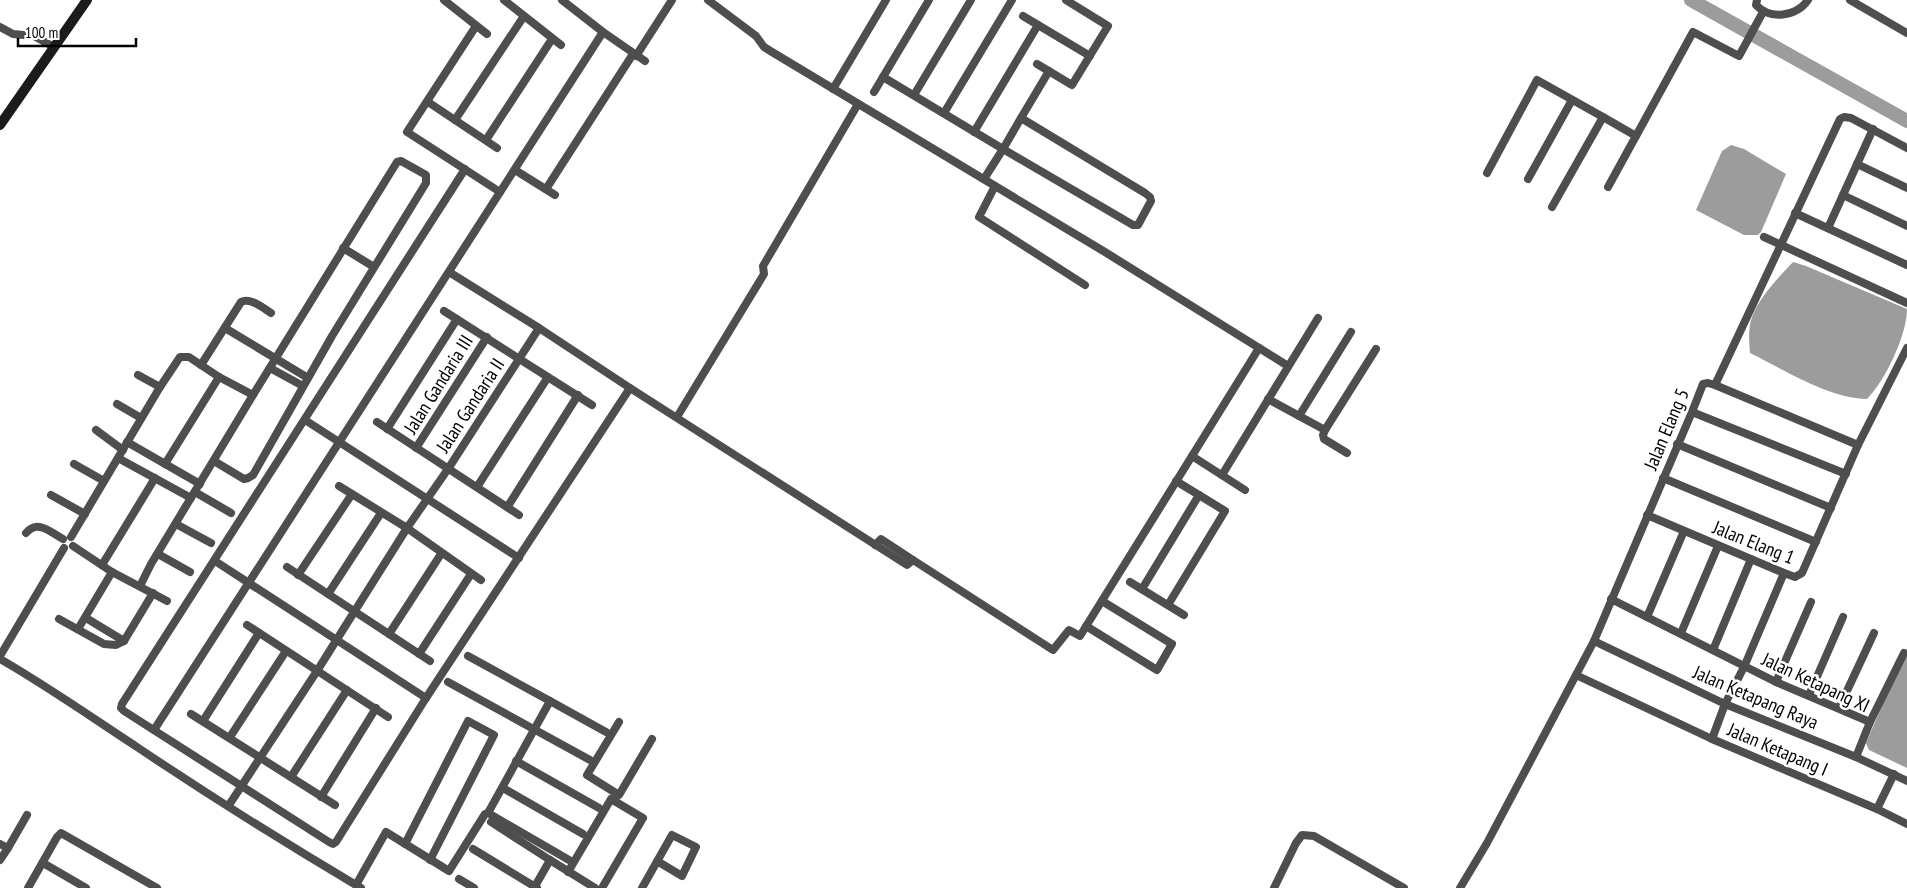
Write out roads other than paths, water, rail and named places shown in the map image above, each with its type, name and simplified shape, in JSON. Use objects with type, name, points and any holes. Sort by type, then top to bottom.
[{"type":"street","points":[[0,125],[50,44],[87,0]]},
{"type":"street","points":[[444,0],[487,34]]},
{"type":"street","points":[[504,0],[561,46]]},
{"type":"street","points":[[562,0],[634,55],[645,61]]},
{"type":"street","points":[[546,189],[672,0]]},
{"type":"street","points":[[708,0],[756,36],[764,47],[1105,252],[1288,366]]},
{"type":"street","points":[[833,89],[886,0]]},
{"type":"street","points":[[874,92],[929,0]]},
{"type":"street","points":[[914,95],[971,0]]},
{"type":"street","points":[[944,113],[1012,0]]},
{"type":"street","points":[[1037,64],[1072,85],[1108,26],[1066,0]]},
{"type":"street","points":[[1757,0],[1756,5],[1763,12],[1783,15],[1804,6],[1808,0]]},
{"type":"street","points":[[1850,0],[1907,33]]},
{"type":"street","points":[[1608,188],[1693,32],[1739,56],[1763,12]]},
{"type":"street","points":[[455,120],[524,16]]},
{"type":"street","points":[[1023,16],[1090,56]]},
{"type":"street","points":[[974,132],[1038,25]]},
{"type":"street","points":[[476,26],[428,102],[404,130],[500,192]]},
{"type":"street","points":[[0,27],[13,34],[38,37],[50,44]]},
{"type":"street","points":[[154,730],[603,32]]},
{"type":"street","points":[[486,140],[552,39]]},
{"type":"street","points":[[984,179],[1049,71]]},
{"type":"street","points":[[884,77],[1133,226],[1139,223],[1150,203],[1150,197],[1021,118]]},
{"type":"street","points":[[1487,173],[1537,80],[1604,116],[1636,136]]},
{"type":"street","points":[[1528,179],[1572,100]]},
{"type":"street","points":[[428,102],[497,148]]},
{"type":"street","points":[[677,417],[764,274],[763,266],[858,104]]},
{"type":"street","points":[[1552,207],[1604,116]]},
{"type":"street","points":[[1715,385],[1840,119],[1844,117],[1851,118],[1907,148]]},
{"type":"street","points":[[1828,228],[1873,129]]},
{"type":"street","points":[[140,586],[193,495],[275,359],[397,162],[401,161],[421,171],[426,175],[426,183],[303,386],[253,475],[244,479],[214,461]]},
{"type":"street","points":[[1857,164],[1907,188]]},
{"type":"street","points":[[465,169],[122,704],[124,711],[333,844],[426,698],[630,388]]},
{"type":"street","points":[[515,170],[555,195]]},
{"type":"street","points":[[995,186],[979,216],[1085,284]]},
{"type":"street","points":[[1843,195],[1907,226]]},
{"type":"street","points":[[1795,213],[1907,265]]},
{"type":"street","points":[[1764,237],[1907,303]]},
{"type":"street","points":[[343,248],[374,267]]},
{"type":"street","points":[[449,272],[875,545],[907,565],[913,560],[1053,650],[1069,630],[1080,636],[1259,348]]},
{"type":"street","points":[[201,365],[236,307],[245,300],[272,313]]},
{"type":"street","points":[[444,311],[592,405]]},
{"type":"street","points":[[1222,475],[1318,318]]},
{"type":"street","points":[[386,429],[457,319]]},
{"type":"street","points":[[224,328],[308,378]]},
{"type":"street","name":"Jalan Gandaria II","points":[[229,805],[317,671],[407,528],[448,469],[539,328]]},
{"type":"street","points":[[1299,416],[1351,332]]},
{"type":"street","name":"Jalan Gandaria III","points":[[416,448],[487,337]]},
{"type":"street","name":"Jalan Elang 1","points":[[1647,515],[1795,577],[1802,572],[1858,445],[1907,348]]},
{"type":"street","points":[[1347,453],[1324,439],[1323,435],[1376,349]]},
{"type":"street","points":[[253,396],[218,377],[189,357],[180,357],[141,418],[0,657],[288,844],[358,886],[386,832],[449,871],[484,814],[488,813],[503,788],[550,701]]},
{"type":"street","points":[[270,368],[303,386]]},
{"type":"street","points":[[138,375],[160,387]]},
{"type":"street","points":[[165,464],[218,377]]},
{"type":"street","points":[[477,487],[548,377]]},
{"type":"street","name":"Jalan Elang 5","points":[[1460,888],[1594,641],[1703,384],[1708,382],[1858,445]]},
{"type":"street","points":[[508,506],[578,395]]},
{"type":"street","points":[[1268,399],[1325,430]]},
{"type":"street","points":[[117,404],[141,418]]},
{"type":"street","points":[[1692,412],[1846,474]]},
{"type":"street","points":[[305,420],[519,558]]},
{"type":"street","points":[[376,422],[519,514]]},
{"type":"street","points":[[96,430],[123,450]]},
{"type":"street","points":[[127,442],[200,484]]},
{"type":"street","points":[[1677,444],[1831,508]]},
{"type":"street","points":[[1192,456],[1245,490]]},
{"type":"street","points":[[118,458],[155,478],[231,513]]},
{"type":"street","points":[[74,464],[104,481]]},
{"type":"street","points":[[102,565],[155,478]]},
{"type":"street","points":[[1663,478],[1816,542]]},
{"type":"street","points":[[1168,605],[1226,511],[1176,481]]},
{"type":"street","points":[[339,486],[407,528],[441,554],[481,580]]},
{"type":"street","points":[[298,575],[352,494]]},
{"type":"street","points":[[51,495],[85,514]]},
{"type":"street","points":[[1142,590],[1199,495]]},
{"type":"street","points":[[328,594],[381,513]]},
{"type":"street","points":[[176,524],[210,543]]},
{"type":"street","points":[[26,533],[31,528],[40,526],[112,572],[167,600]]},
{"type":"street","points":[[1647,617],[1684,531]]},
{"type":"street","points":[[1681,633],[1718,546]]},
{"type":"street","points":[[158,554],[190,572]]},
{"type":"street","points":[[389,634],[441,554]]},
{"type":"street","points":[[1713,650],[1751,559]]},
{"type":"street","points":[[214,561],[426,698]]},
{"type":"street","points":[[286,567],[355,610],[430,661]]},
{"type":"street","points":[[78,629],[112,572]]},
{"type":"street","name":"Jalan Ketapang I","points":[[1784,573],[1744,667],[1725,704],[1712,738],[1907,824]]},
{"type":"street","points":[[419,654],[471,574]]},
{"type":"street","points":[[1130,582],[1184,615]]},
{"type":"street","points":[[60,619],[104,644],[116,645],[124,641],[153,593]]},
{"type":"street","name":"Jalan Ketapang XI","points":[[1611,599],[1681,633],[1744,667],[1870,722],[1856,757]]},
{"type":"street","points":[[1086,626],[1157,670],[1172,644],[1102,601]]},
{"type":"street","points":[[1776,682],[1811,602]]},
{"type":"street","points":[[1809,695],[1843,617]]},
{"type":"street","points":[[86,618],[124,641]]},
{"type":"street","points":[[246,625],[388,717]]},
{"type":"street","points":[[1839,708],[1874,632]]},
{"type":"street","points":[[203,722],[259,633]]},
{"type":"street","name":"Jalan Ketapang Raya","points":[[1594,641],[1725,704],[1856,757],[1907,781]]},
{"type":"street","points":[[230,737],[286,650]]},
{"type":"street","points":[[1870,722],[1904,653]]},
{"type":"street","points":[[468,656],[606,732]]},
{"type":"street","points":[[1576,675],[1712,738]]},
{"type":"street","points":[[448,682],[590,760]]},
{"type":"street","points":[[292,777],[347,690]]},
{"type":"street","points":[[321,796],[376,708]]},
{"type":"street","points":[[192,714],[335,805]]},
{"type":"street","points":[[405,844],[468,721],[494,735],[430,860]]},
{"type":"street","points":[[602,888],[642,818],[587,775],[619,722]]},
{"type":"street","points":[[568,872],[652,739]]},
{"type":"street","points":[[516,761],[599,808]]},
{"type":"street","points":[[1876,809],[1894,774]]},
{"type":"street","points":[[503,788],[583,834]]},
{"type":"street","points":[[488,813],[569,860]]},
{"type":"street","points":[[0,860],[27,815]]},
{"type":"street","points":[[491,822],[596,888]]},
{"type":"street","points":[[28,888],[61,833],[157,888]]},
{"type":"street","points":[[1274,888],[1296,843],[1302,835],[1308,834],[1404,888]]},
{"type":"street","points":[[642,888],[657,861],[672,835],[696,847],[682,876],[657,861]]},
{"type":"street","points":[[0,844],[8,848]]},
{"type":"street","points":[[473,848],[535,888],[550,860]]},
{"type":"street","points":[[43,863],[86,888]]},
{"type":"street","points":[[459,879],[474,888]]},
{"type":"waterway","points":[[1691,0],[1907,121]]}]
